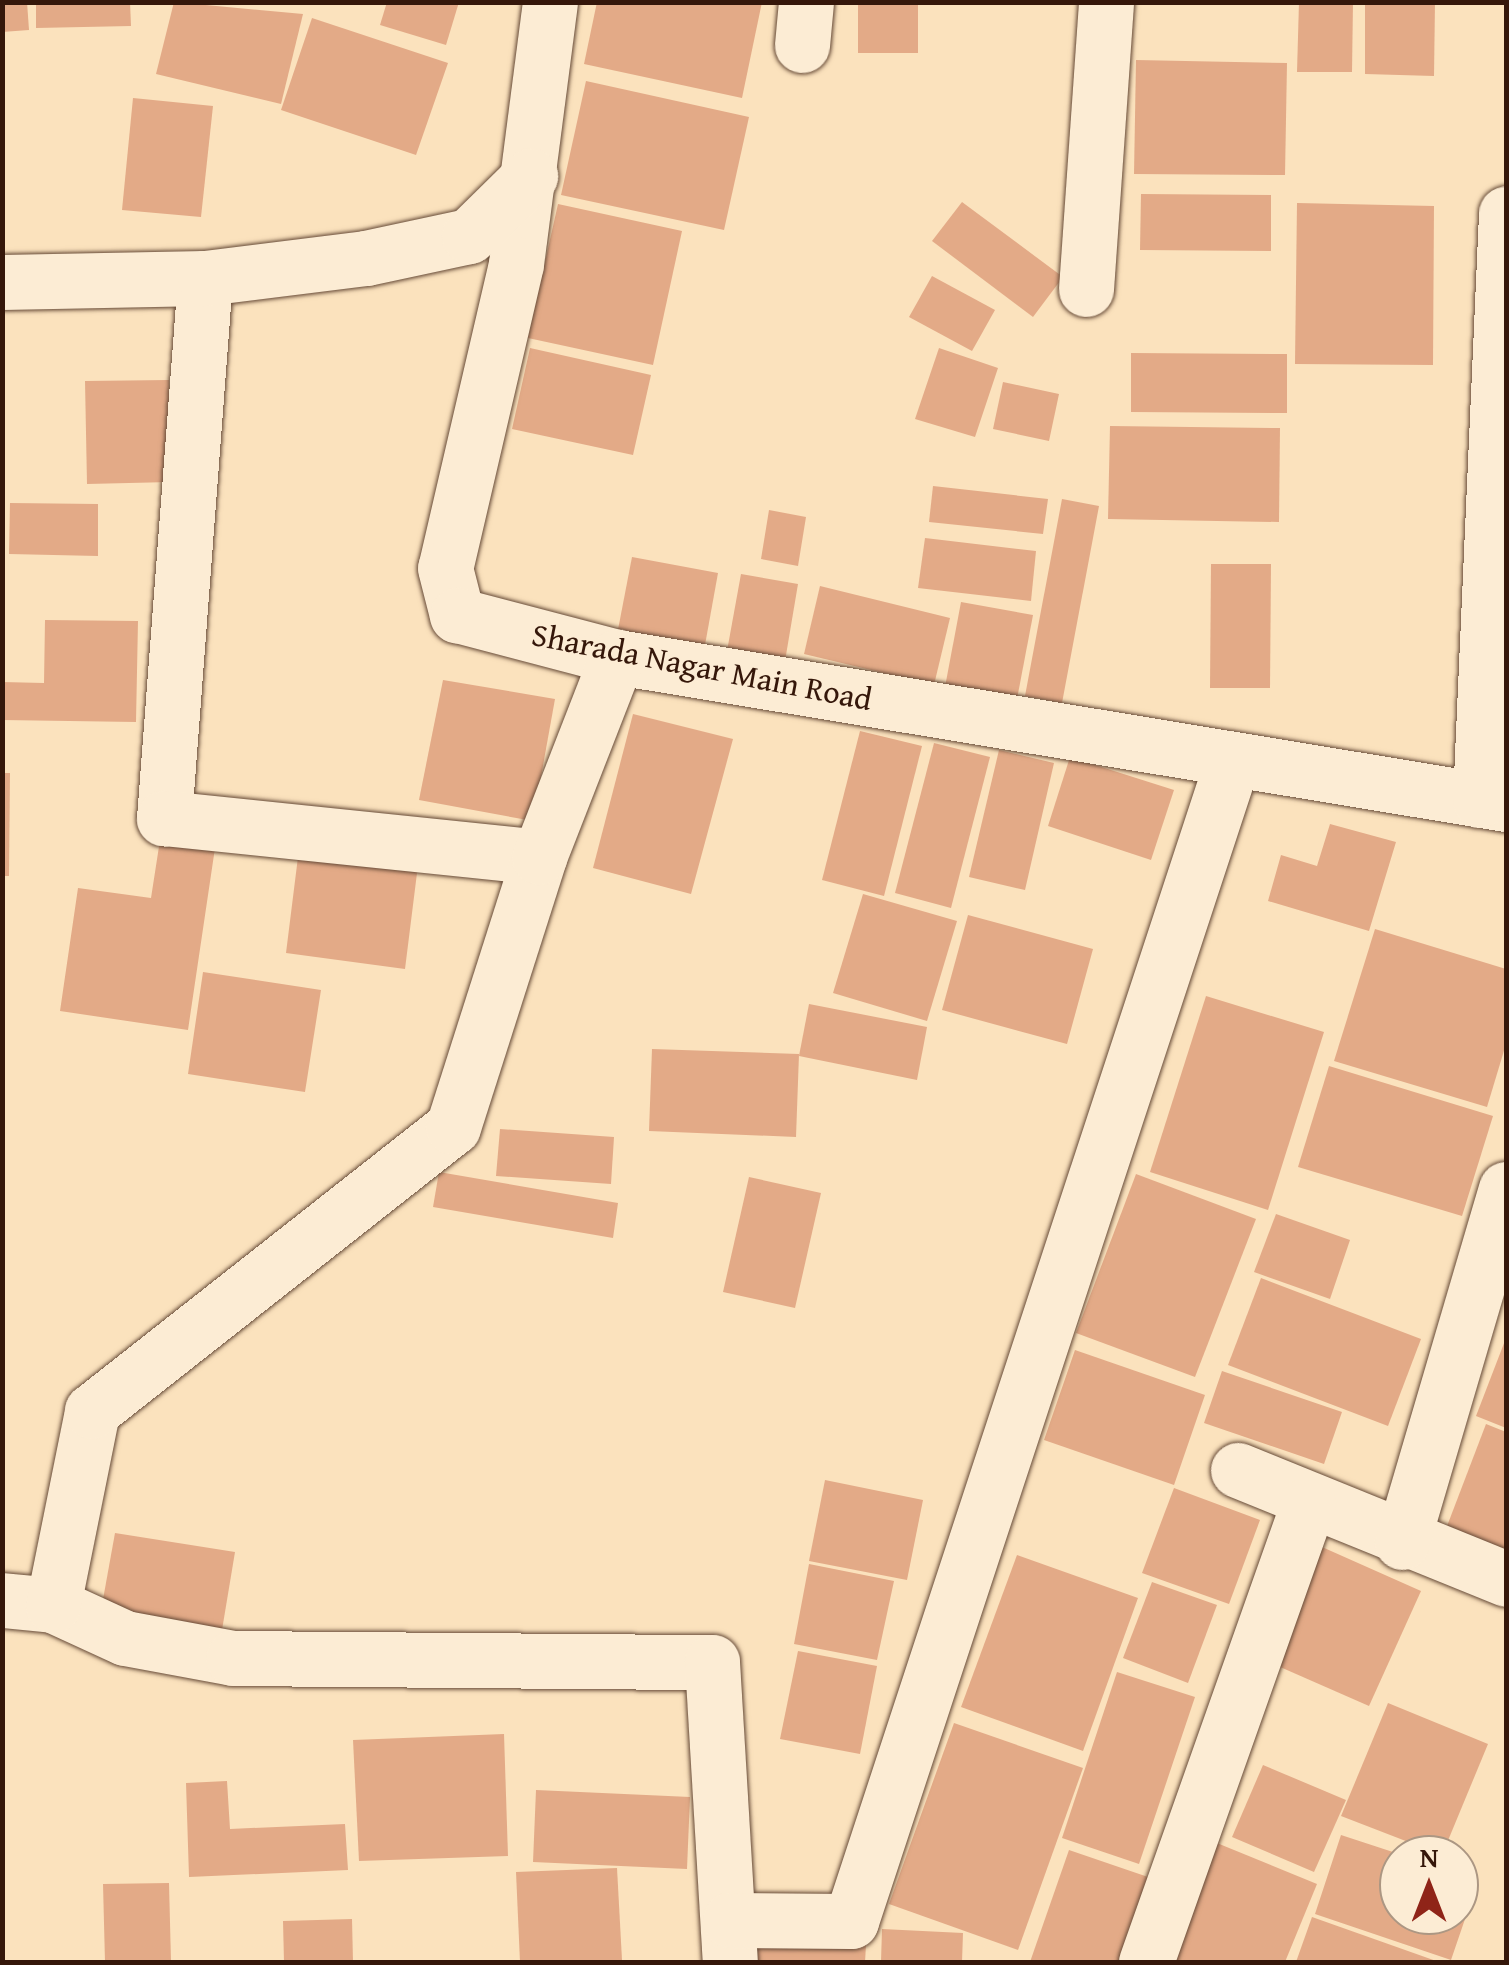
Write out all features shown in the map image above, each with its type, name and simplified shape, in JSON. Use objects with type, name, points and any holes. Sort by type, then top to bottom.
[{"type":"street","name":"Sharada Nagar Main Road","points":[[550,2],[530,176],[445,568],[456,615],[617,657],[1494,802]]},
{"type":"street","points":[[1086,288],[1106,2]]},
{"type":"street","points":[[2,282],[205,278],[469,236],[530,176]]},
{"type":"street","points":[[1494,802],[1506,214]]},
{"type":"street","points":[[205,278],[164,818],[538,858]]},
{"type":"street","points":[[617,657],[538,858],[453,1127],[92,1411],[28,1603],[125,1638],[233,1658],[712,1662],[730,1941],[851,1922],[1233,759]]},
{"type":"street","points":[[1402,1542],[1506,1189]]},
{"type":"street","points":[[1238,1470],[1402,1542],[1506,1578]]},
{"type":"street","points":[[1146,1962],[1308,1504]]},
{"type":"building","points":[[2,2],[27,2],[29,30],[2,32]]},
{"type":"building","points":[[36,2],[130,2],[131,26],[36,28]]},
{"type":"building","points":[[174,2],[303,14],[281,104],[156,74]]},
{"type":"building","points":[[387,2],[459,2],[446,45],[380,25]]},
{"type":"building","points":[[597,2],[762,2],[742,98],[584,64]]},
{"type":"building","points":[[858,2],[918,2],[918,53],[858,53]]},
{"type":"building","points":[[1299,2],[1353,2],[1352,72],[1297,72]]},
{"type":"building","points":[[1365,2],[1435,2],[1434,76],[1365,74]]},
{"type":"building","points":[[312,18],[448,63],[416,155],[281,110]]},
{"type":"building","points":[[1136,60],[1287,63],[1285,175],[1134,174]]},
{"type":"building","points":[[586,81],[749,117],[724,230],[561,195]]},
{"type":"building","points":[[133,98],[213,106],[201,217],[122,210]]},
{"type":"building","points":[[1141,194],[1271,195],[1271,251],[1140,250]]},
{"type":"building","points":[[962,202],[1063,277],[1033,317],[932,241]]},
{"type":"building","points":[[1297,203],[1434,206],[1433,365],[1295,364]]},
{"type":"building","points":[[558,204],[682,231],[653,365],[528,338]]},
{"type":"building","points":[[932,276],[995,310],[972,351],[909,317]]},
{"type":"building","points":[[530,348],[651,375],[633,455],[512,429]]},
{"type":"building","points":[[939,348],[998,368],[975,437],[915,419]]},
{"type":"building","points":[[1131,353],[1287,354],[1287,413],[1131,412]]},
{"type":"building","points":[[169,380],[171,482],[87,484],[85,381]]},
{"type":"building","points":[[1003,382],[1059,394],[1049,441],[993,429]]},
{"type":"building","points":[[1110,426],[1280,428],[1279,522],[1108,519]]},
{"type":"building","points":[[933,486],[1048,499],[1043,534],[929,522]]},
{"type":"building","points":[[1062,499],[1099,506],[1062,703],[1025,696]]},
{"type":"building","points":[[10,503],[98,504],[98,556],[9,554]]},
{"type":"building","points":[[769,510],[806,517],[798,566],[761,559]]},
{"type":"building","points":[[925,538],[1036,551],[1031,601],[918,588]]},
{"type":"building","points":[[632,557],[718,573],[703,656],[616,640]]},
{"type":"building","points":[[1211,564],[1271,564],[1270,688],[1210,688]]},
{"type":"building","points":[[741,574],[798,584],[785,661],[727,651]]},
{"type":"building","points":[[820,586],[950,618],[934,685],[804,654]]},
{"type":"building","points":[[961,602],[1033,615],[1017,699],[945,687]]},
{"type":"building","points":[[45,620],[138,621],[136,722],[2,720],[2,682],[44,683]]},
{"type":"building","points":[[443,680],[555,699],[533,821],[419,800]]},
{"type":"building","points":[[633,714],[733,739],[691,894],[593,868]]},
{"type":"building","points":[[860,731],[922,746],[884,896],[822,880]]},
{"type":"building","points":[[934,743],[990,757],[951,908],[895,893]]},
{"type":"building","points":[[999,750],[1054,763],[1025,890],[969,877]]},
{"type":"building","points":[[1070,757],[1174,790],[1151,860],[1048,826]]},
{"type":"building","points":[[2,773],[10,773],[9,876],[2,876]]},
{"type":"building","points":[[1330,824],[1396,842],[1369,931],[1268,901],[1281,855],[1317,866]]},
{"type":"building","points":[[160,840],[215,848],[188,1030],[60,1011],[78,888],[151,898]]},
{"type":"building","points":[[299,849],[418,865],[405,969],[286,953]]},
{"type":"building","points":[[863,894],[957,921],[927,1021],[833,993]]},
{"type":"building","points":[[968,915],[1093,949],[1067,1044],[942,1010]]},
{"type":"building","points":[[1375,929],[1506,969],[1506,1044],[1487,1107],[1334,1061]]},
{"type":"building","points":[[203,972],[321,990],[305,1092],[188,1074]]},
{"type":"building","points":[[1206,996],[1324,1032],[1268,1210],[1150,1172]]},
{"type":"building","points":[[809,1004],[927,1027],[917,1080],[799,1056]]},
{"type":"building","points":[[652,1049],[799,1054],[796,1137],[649,1131]]},
{"type":"building","points":[[1329,1066],[1493,1116],[1462,1216],[1298,1167]]},
{"type":"building","points":[[500,1129],[614,1137],[611,1184],[496,1176]]},
{"type":"building","points":[[439,1172],[618,1203],[613,1238],[433,1207]]},
{"type":"building","points":[[1136,1174],[1256,1219],[1195,1377],[1076,1333]]},
{"type":"building","points":[[749,1177],[821,1193],[795,1308],[723,1292]]},
{"type":"building","points":[[1276,1214],[1350,1240],[1330,1299],[1254,1272]]},
{"type":"building","points":[[1261,1278],[1421,1339],[1388,1426],[1228,1365]]},
{"type":"building","points":[[1506,1338],[1506,1428],[1476,1416]]},
{"type":"building","points":[[1075,1350],[1205,1395],[1174,1485],[1044,1440]]},
{"type":"building","points":[[1222,1371],[1342,1412],[1324,1464],[1204,1423]]},
{"type":"building","points":[[1486,1424],[1506,1432],[1506,1557],[1444,1534]]},
{"type":"building","points":[[825,1480],[923,1500],[907,1580],[809,1561]]},
{"type":"building","points":[[1174,1488],[1260,1520],[1229,1604],[1142,1573]]},
{"type":"building","points":[[115,1533],[235,1552],[221,1636],[100,1616]]},
{"type":"building","points":[[1322,1547],[1421,1591],[1369,1706],[1271,1663]]},
{"type":"building","points":[[1017,1555],[1138,1598],[1083,1751],[961,1707]]},
{"type":"building","points":[[809,1564],[894,1581],[877,1660],[794,1644]]},
{"type":"building","points":[[1152,1582],[1217,1605],[1188,1683],[1123,1658]]},
{"type":"building","points":[[798,1651],[877,1666],[860,1754],[780,1739]]},
{"type":"building","points":[[1117,1672],[1195,1697],[1139,1864],[1062,1838]]},
{"type":"building","points":[[1388,1703],[1488,1744],[1450,1835],[1390,1835],[1341,1816]]},
{"type":"building","points":[[954,1723],[1083,1768],[1018,1950],[889,1904]]},
{"type":"building","points":[[504,1734],[508,1856],[359,1861],[353,1740]]},
{"type":"building","points":[[1263,1765],[1346,1800],[1314,1872],[1232,1837]]},
{"type":"building","points":[[227,1781],[230,1829],[345,1824],[348,1870],[189,1877],[186,1783]]},
{"type":"building","points":[[536,1790],[690,1797],[687,1869],[533,1862]]},
{"type":"building","points":[[1341,1835],[1379,1847],[1379,1935],[1460,1935],[1451,1960],[1315,1914]]},
{"type":"building","points":[[1212,1841],[1317,1884],[1285,1962],[1164,1962]]},
{"type":"building","points":[[1069,1850],[1148,1877],[1118,1962],[1030,1962]]},
{"type":"building","points":[[617,1868],[622,1960],[520,1962],[516,1872]]},
{"type":"building","points":[[169,1883],[171,1962],[105,1962],[103,1884]]},
{"type":"building","points":[[1312,1917],[1439,1962],[1296,1962]]},
{"type":"building","points":[[352,1919],[353,1962],[284,1962],[283,1921]]},
{"type":"building","points":[[882,1929],[963,1933],[962,1962],[881,1962]]},
{"type":"building","points":[[758,1943],[866,1945],[865,1962],[758,1962]]}]
